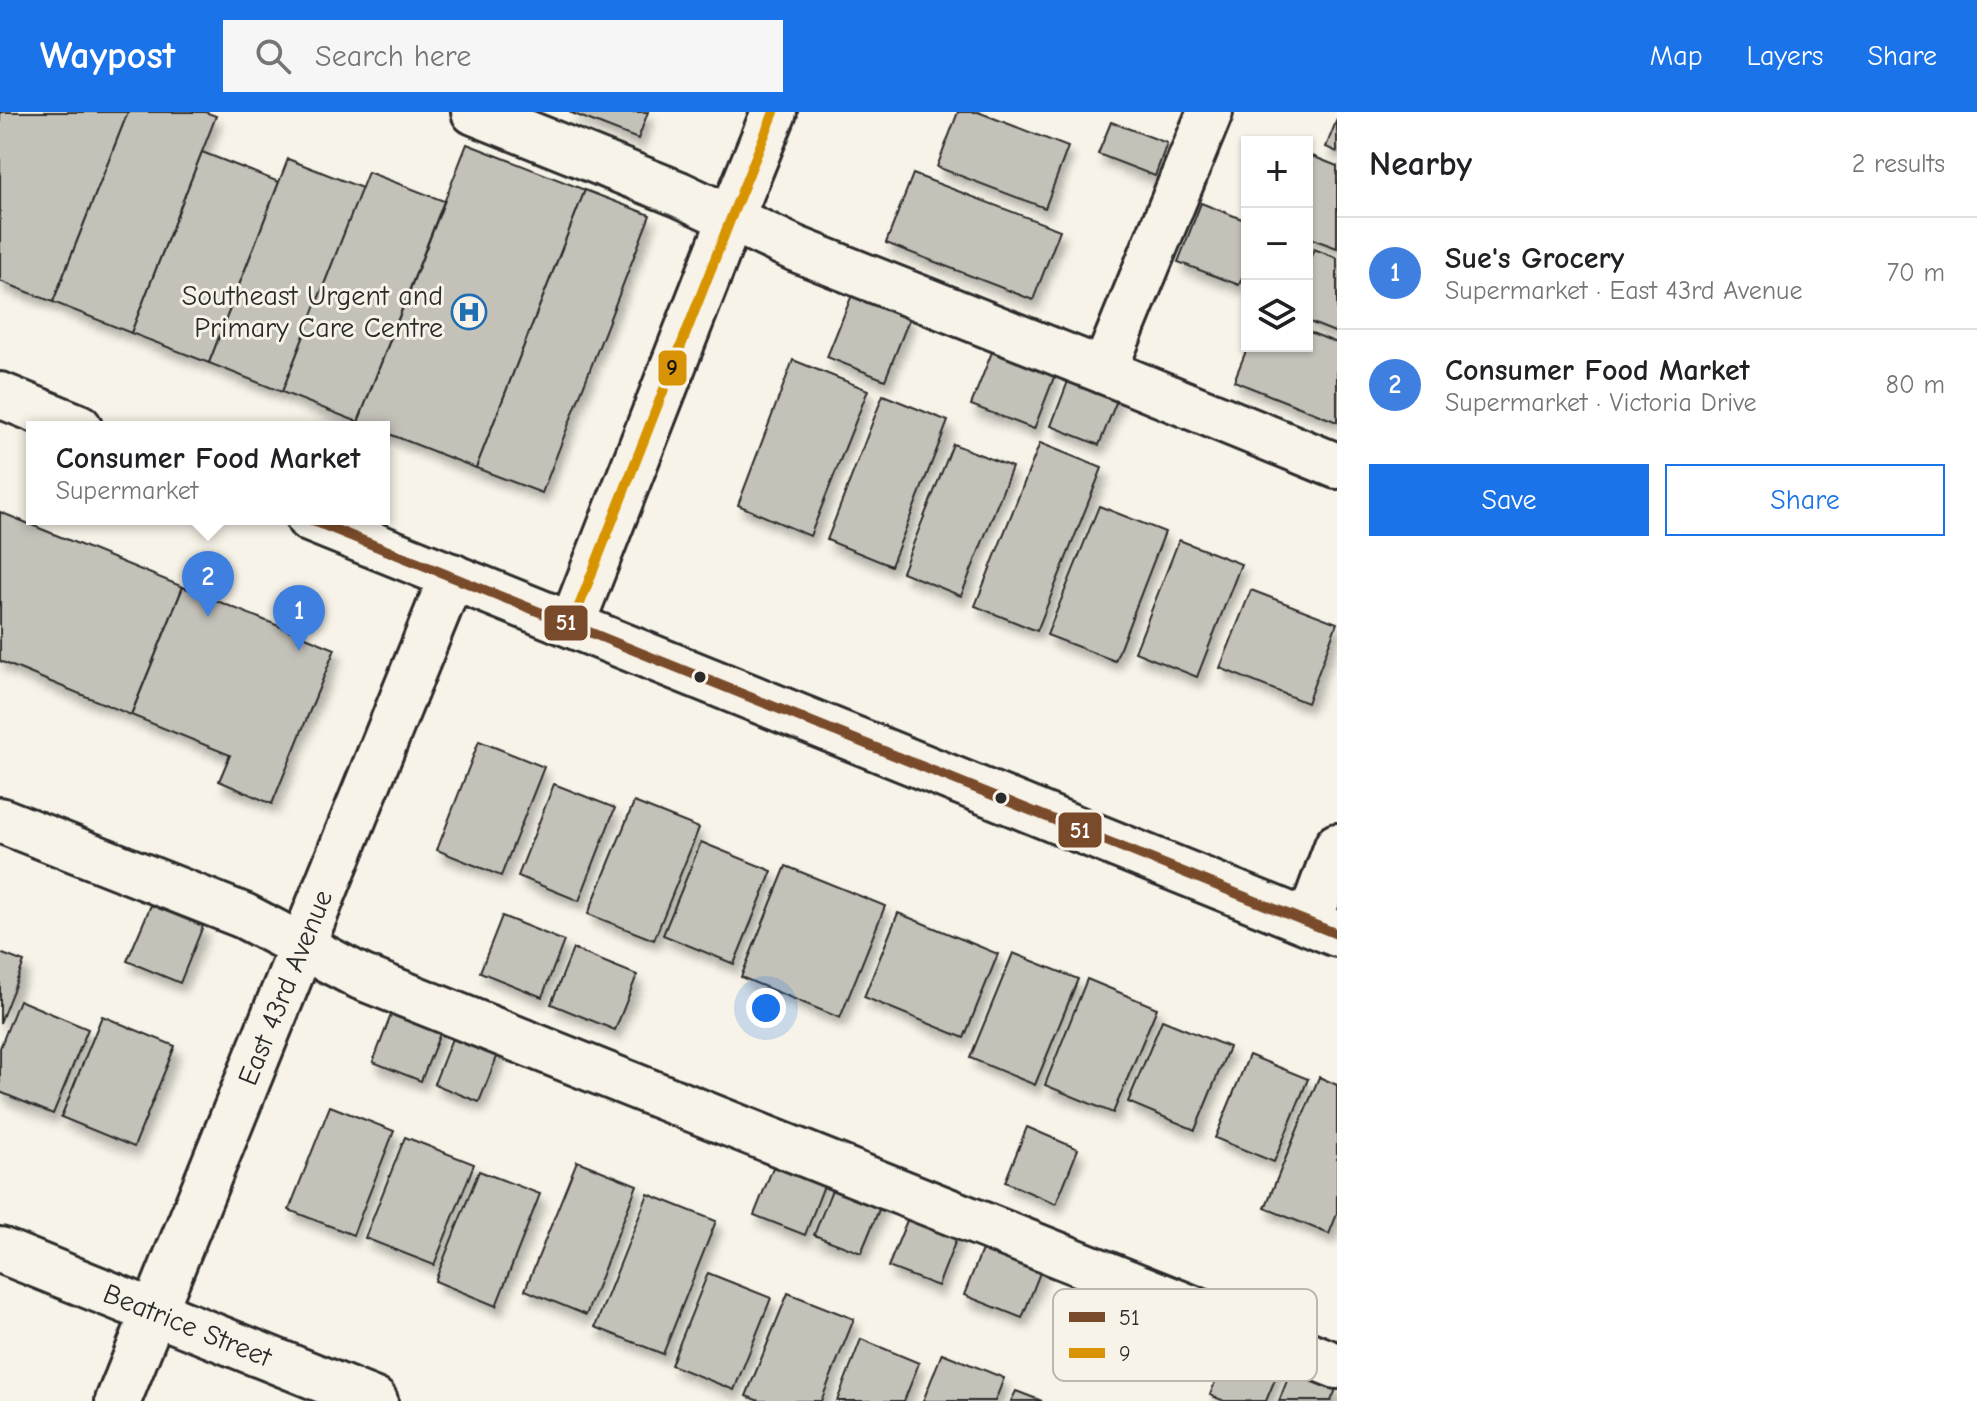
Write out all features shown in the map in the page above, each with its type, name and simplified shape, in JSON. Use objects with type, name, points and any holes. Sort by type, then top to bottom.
[{"type":"street","points":[[474,112],[679,194],[796,249],[1337,466]]},
{"type":"street","points":[[572,624],[774,112]]},
{"type":"street","points":[[1104,371],[1210,112]]},
{"type":"street","points":[[0,395],[64,421]]},
{"type":"street","points":[[324,525],[1323,928],[1337,846]]},
{"type":"street","name":"East 43rd Avenue","points":[[118,1401],[452,576]]},
{"type":"street","points":[[0,820],[244,916],[361,977],[1144,1289]]},
{"type":"street","name":"Beatrice Street","points":[[0,1250],[375,1401]]},
{"type":"street","points":[[1317,1358],[1337,1366]]},
{"type":"building","points":[[0,112],[128,112],[53,302],[0,281]]},
{"type":"building","points":[[128,112],[205,112],[216,116],[131,333],[53,302]]},
{"type":"building","points":[[569,112],[648,112],[638,139]]},
{"type":"building","points":[[958,112],[978,112],[1068,147],[1045,208],[937,167]]},
{"type":"building","points":[[1337,119],[1337,152],[1326,147]]},
{"type":"building","points":[[1111,122],[1167,143],[1155,176],[1098,154]]},
{"type":"building","name":"Southeast Urgent and Primary Care Centre","points":[[467,144],[585,190],[476,468],[390,434],[390,421],[358,421]]},
{"type":"building","points":[[202,152],[279,182],[209,363],[131,333]]},
{"type":"building","points":[[1313,156],[1337,166],[1337,248],[1313,239]]},
{"type":"building","points":[[288,159],[362,188],[282,392],[209,363]]},
{"type":"building","points":[[368,172],[444,201],[358,421],[282,392]]},
{"type":"building","points":[[913,174],[1060,230],[1033,300],[886,243]]},
{"type":"building","points":[[585,190],[650,215],[542,493],[476,468]]},
{"type":"building","points":[[1201,203],[1241,219],[1239,285],[1178,262]]},
{"type":"building","points":[[1314,249],[1337,258],[1337,333],[1313,323]]},
{"type":"building","points":[[852,295],[910,317],[885,380],[827,357]]},
{"type":"building","points":[[1313,333],[1337,343],[1337,422],[1234,381],[1246,352],[1313,352]]},
{"type":"building","points":[[994,347],[1056,372],[1034,429],[971,405]]},
{"type":"building","points":[[793,360],[868,390],[810,536],[738,505]]},
{"type":"building","points":[[1070,376],[1119,395],[1099,445],[1051,426]]},
{"type":"building","points":[[883,395],[948,421],[891,566],[827,540]]},
{"type":"building","points":[[1040,443],[1102,468],[1037,631],[975,606]]},
{"type":"building","points":[[953,444],[1012,467],[961,596],[902,572]]},
{"type":"building","points":[[1099,506],[1165,532],[1115,661],[1047,635]]},
{"type":"building","points":[[0,512],[183,587],[131,715],[0,661]]},
{"type":"building","points":[[1179,540],[1241,564],[1197,677],[1135,652]]},
{"type":"building","points":[[183,587],[335,649],[272,804],[219,781],[230,755],[131,715]]},
{"type":"building","points":[[1251,590],[1337,623],[1307,703],[1220,668]]},
{"type":"building","points":[[479,741],[544,767],[501,876],[437,850]]},
{"type":"building","points":[[554,784],[615,808],[579,901],[518,876]]},
{"type":"building","points":[[634,802],[699,828],[654,940],[588,914]]},
{"type":"building","points":[[701,842],[772,871],[734,964],[663,935]]},
{"type":"building","points":[[786,866],[885,906],[840,1018],[741,977]]},
{"type":"building","points":[[151,905],[203,926],[180,983],[127,961]]},
{"type":"building","points":[[898,913],[998,954],[964,1038],[864,997]]},
{"type":"building","points":[[502,916],[564,941],[542,997],[480,972]]},
{"type":"building","points":[[573,949],[637,975],[615,1030],[551,1004]]},
{"type":"building","points":[[0,953],[24,962],[0,1023]]},
{"type":"building","points":[[1013,953],[1078,979],[1035,1085],[970,1058]]},
{"type":"building","points":[[1087,979],[1157,1008],[1113,1113],[1045,1085]]},
{"type":"building","points":[[19,1000],[88,1029],[53,1114],[0,1092],[0,1048]]},
{"type":"building","points":[[394,1007],[443,1026],[421,1081],[373,1062]]},
{"type":"building","points":[[102,1016],[175,1046],[134,1147],[61,1117]]},
{"type":"building","points":[[1162,1020],[1229,1047],[1195,1130],[1128,1102]]},
{"type":"building","points":[[455,1031],[500,1049],[479,1102],[434,1084]]},
{"type":"building","points":[[1249,1055],[1308,1079],[1274,1162],[1215,1138]]},
{"type":"building","points":[[1319,1077],[1337,1085],[1337,1214],[1329,1234],[1265,1208]]},
{"type":"building","points":[[330,1106],[394,1131],[353,1235],[289,1210]]},
{"type":"building","points":[[1027,1127],[1078,1149],[1056,1204],[1005,1182]]},
{"type":"building","points":[[405,1137],[474,1164],[434,1265],[365,1238]]},
{"type":"building","points":[[778,1155],[828,1175],[805,1235],[754,1215]]},
{"type":"building","points":[[577,1161],[637,1185],[586,1315],[525,1290]]},
{"type":"building","points":[[479,1171],[540,1194],[496,1306],[435,1281]]},
{"type":"building","points":[[837,1177],[885,1195],[861,1253],[814,1235]]},
{"type":"building","points":[[648,1194],[716,1221],[663,1354],[595,1327]]},
{"type":"building","points":[[912,1208],[961,1227],[938,1286],[888,1267]]},
{"type":"building","points":[[987,1237],[1045,1260],[1022,1318],[964,1295]]},
{"type":"building","points":[[708,1273],[771,1298],[734,1390],[671,1365]]},
{"type":"building","points":[[788,1293],[854,1319],[821,1401],[759,1401],[746,1396]]},
{"type":"building","points":[[861,1339],[919,1363],[904,1401],[837,1401]]},
{"type":"building","points":[[942,1353],[1004,1378],[995,1401],[923,1401]]},
{"type":"building","points":[[1317,1376],[1337,1387],[1331,1401],[1279,1401],[1287,1381],[1317,1381]]},
{"type":"building","points":[[1215,1381],[1274,1381],[1266,1401],[1224,1401],[1210,1395]]},
{"type":"building","points":[[1016,1391],[1042,1401],[1011,1401]]},
{"type":"transit line","name":"9","points":[[572,624],[774,112]]},
{"type":"transit line","name":"51","points":[[324,525],[1337,934]]},
{"type":"place","name":"Southeast Urgent and Primary Care Centre","points":[[469,312]]},
{"type":"place","name":"Consumer Food Market","points":[[208,617]]},
{"type":"place","name":"Sue's Grocery","points":[[299,651]]}]
